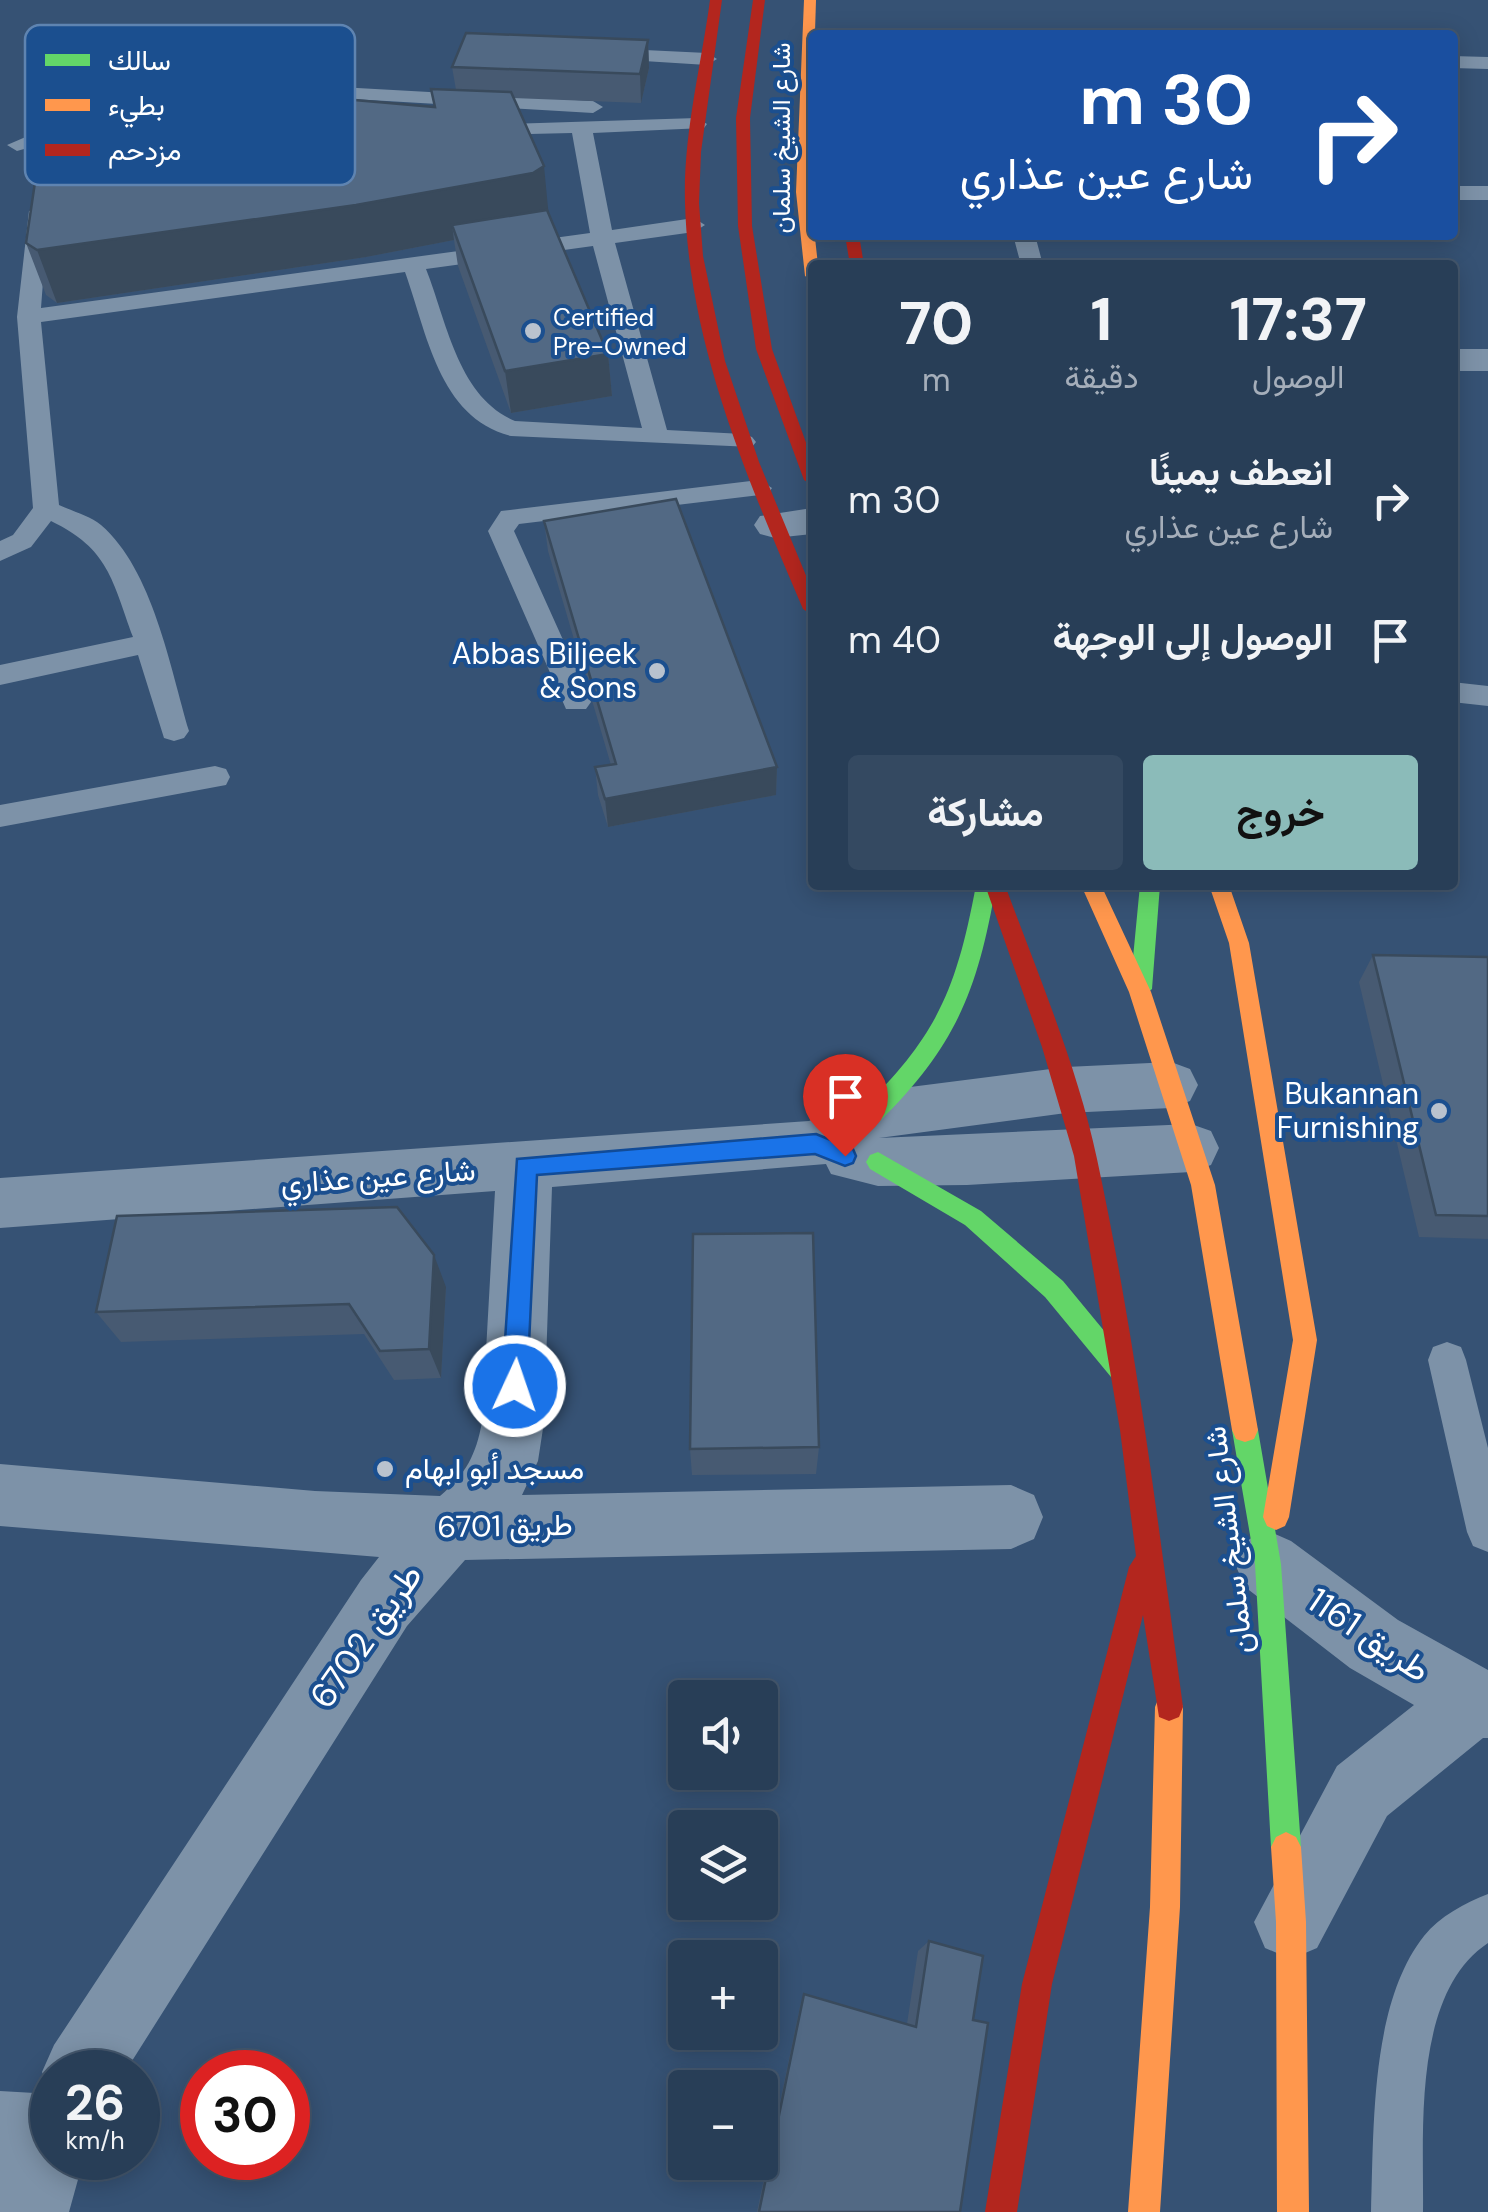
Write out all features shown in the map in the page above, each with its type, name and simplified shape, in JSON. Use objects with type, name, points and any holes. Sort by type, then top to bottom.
[{"type":"main road","points":[[716,0],[698,116],[694,224],[706,318],[743,442],[782,511],[808,596]]},
{"type":"main road","name":"شارع الشيخ سلمان","points":[[758,0],[743,118],[745,226],[764,350],[808,469]]},
{"type":"main road","name":"شارع الشيخ سلمان","points":[[809,30],[810,0]]},
{"type":"main road","name":"شارع الشيخ سلمان","points":[[808,55],[803,192],[808,239]]},
{"type":"main road","points":[[985,890],[972,964],[946,1033],[901,1090],[875,1138],[927,1188],[973,1218],[1054,1289],[1124,1375]]},
{"type":"main road","points":[[997,890],[1085,1156],[1150,1540],[1168,1689],[1165,1908],[1144,2212]]},
{"type":"main road","name":"شارع الشيخ سلمان","points":[[1093,890],[1140,992],[1210,1217],[1268,1564],[1291,1922],[1294,2212]]},
{"type":"main road","points":[[1140,992],[1150,890]]},
{"type":"main road","points":[[1221,890],[1239,943],[1305,1340],[1268,1564]]},
{"type":"main road","points":[[1001,2212],[1038,1984],[1072,1860],[1088,1771],[1150,1540]]},
{"type":"street","points":[[1458,360],[1488,360]]},
{"type":"street","name":"شارع عين عذاري","points":[[0,1203],[816,1144],[845,1156],[875,1138],[1066,1090],[1171,1085]]},
{"type":"street","name":"شارع عين عذاري","points":[[875,1138],[1085,1156],[1191,1148]]},
{"type":"street","name":"طريق 6702","points":[[91,2050],[384,1603],[429,1548],[485,1498],[506,1461],[513,1422],[526,1166]]},
{"type":"street","name":"طريق 6701","points":[[0,1495],[315,1524],[453,1528],[1012,1518]]},
{"type":"street","name":"طريق 1161","points":[[1268,1564],[1374,1644],[1481,1703],[1362,1791],[1291,1922]]},
{"type":"street","name":"طريق 6702","points":[[29,2212],[35,2180]]},
{"type":"lane","points":[[590,53],[707,59]]},
{"type":"lane","points":[[1458,62],[1488,63]]},
{"type":"lane","points":[[355,94],[698,116]]},
{"type":"lane","points":[[464,128],[582,129],[698,116]]},
{"type":"lane","points":[[582,129],[602,238],[656,436]]},
{"type":"lane","points":[[0,552],[22,541],[46,509],[29,317],[39,190]]},
{"type":"lane","points":[[1458,193],[1488,194]]},
{"type":"lane","points":[[29,317],[694,224]]},
{"type":"lane","points":[[413,264],[461,392],[487,418],[511,428],[743,442]]},
{"type":"lane","points":[[46,509],[89,529],[119,562],[150,643],[174,730]]},
{"type":"lane","points":[[576,702],[501,531],[510,517],[546,512],[782,511]]},
{"type":"lane","points":[[0,675],[150,643]]},
{"type":"lane","points":[[1458,693],[1488,696]]},
{"type":"lane","points":[[0,816],[215,777]]},
{"type":"lane","points":[[1446,1360],[1488,1532]]},
{"type":"lane","points":[[1396,2212],[1410,2034],[1422,1984],[1440,1953],[1488,1917]]},
{"type":"building","points":[[466,33],[648,40],[640,74],[452,67]]},
{"type":"building","points":[[431,89],[511,92],[544,166],[533,173],[356,205],[37,250],[26,243],[35,185],[355,185],[355,100],[435,107]]},
{"type":"building","name":"Certified Pre-Owned","points":[[547,210],[608,354],[505,371],[452,225]]},
{"type":"building","name":"Abbas Biljeek & Sons","points":[[676,499],[777,767],[605,799],[595,767],[616,764],[544,521]]},
{"type":"building","name":"Bukannan Furnishing","points":[[1373,955],[1488,957],[1488,1216],[1436,1215]]},
{"type":"building","points":[[397,1207],[434,1255],[429,1349],[380,1351],[349,1304],[96,1312],[117,1216]]},
{"type":"building","points":[[813,1233],[819,1447],[690,1449],[693,1234]]},
{"type":"building","points":[[929,1941],[983,1956],[973,2020],[988,2023],[960,2212],[759,2212],[766,2180],[778,2180],[778,2120],[804,1994],[916,2027]]},
{"type":"traffic: fast","points":[[871,1115],[920,1063],[952,1012],[972,955],[985,890]]},
{"type":"traffic: fast","points":[[1141,989],[1150,890]]},
{"type":"traffic: fast","points":[[878,1162],[973,1218],[1054,1289],[1120,1369]]},
{"type":"traffic: fast","points":[[1245,1430],[1268,1564],[1286,1847]]},
{"type":"traffic: slow","points":[[809,30],[810,0]]},
{"type":"traffic: slow","points":[[808,55],[803,192],[808,239]]},
{"type":"traffic: slow","points":[[808,240],[810,260]]},
{"type":"traffic: slow","points":[[1093,890],[1140,992],[1203,1185],[1245,1430]]},
{"type":"traffic: slow","points":[[1221,890],[1239,943],[1305,1340],[1276,1517]]},
{"type":"traffic: slow","points":[[1144,2212],[1165,1907],[1169,1707]]},
{"type":"traffic: slow","points":[[1286,1847],[1291,1922],[1293,2212]]},
{"type":"traffic: jam","points":[[716,0],[694,152],[696,256],[717,361],[733,412],[808,600]]},
{"type":"traffic: jam","points":[[759,0],[743,118],[745,226],[764,349],[808,469]]},
{"type":"traffic: jam","points":[[853,240],[856,260]]},
{"type":"traffic: jam","points":[[997,890],[1053,1047],[1085,1156],[1133,1430],[1169,1707]]},
{"type":"traffic: jam","points":[[1001,2212],[1037,1984],[1142,1567]]},
{"type":"place","name":"Certified Pre-Owned","points":[[533,331]]},
{"type":"place","name":"Abbas Biljeek & Sons","points":[[657,671]]},
{"type":"place","name":"Bukannan Furnishing","points":[[1439,1111]]},
{"type":"place","name":"مسجد أبو ابهام","points":[[385,1469]]},
{"type":"route","points":[[515,1386],[526,1166],[816,1144],[845,1156]]}]
